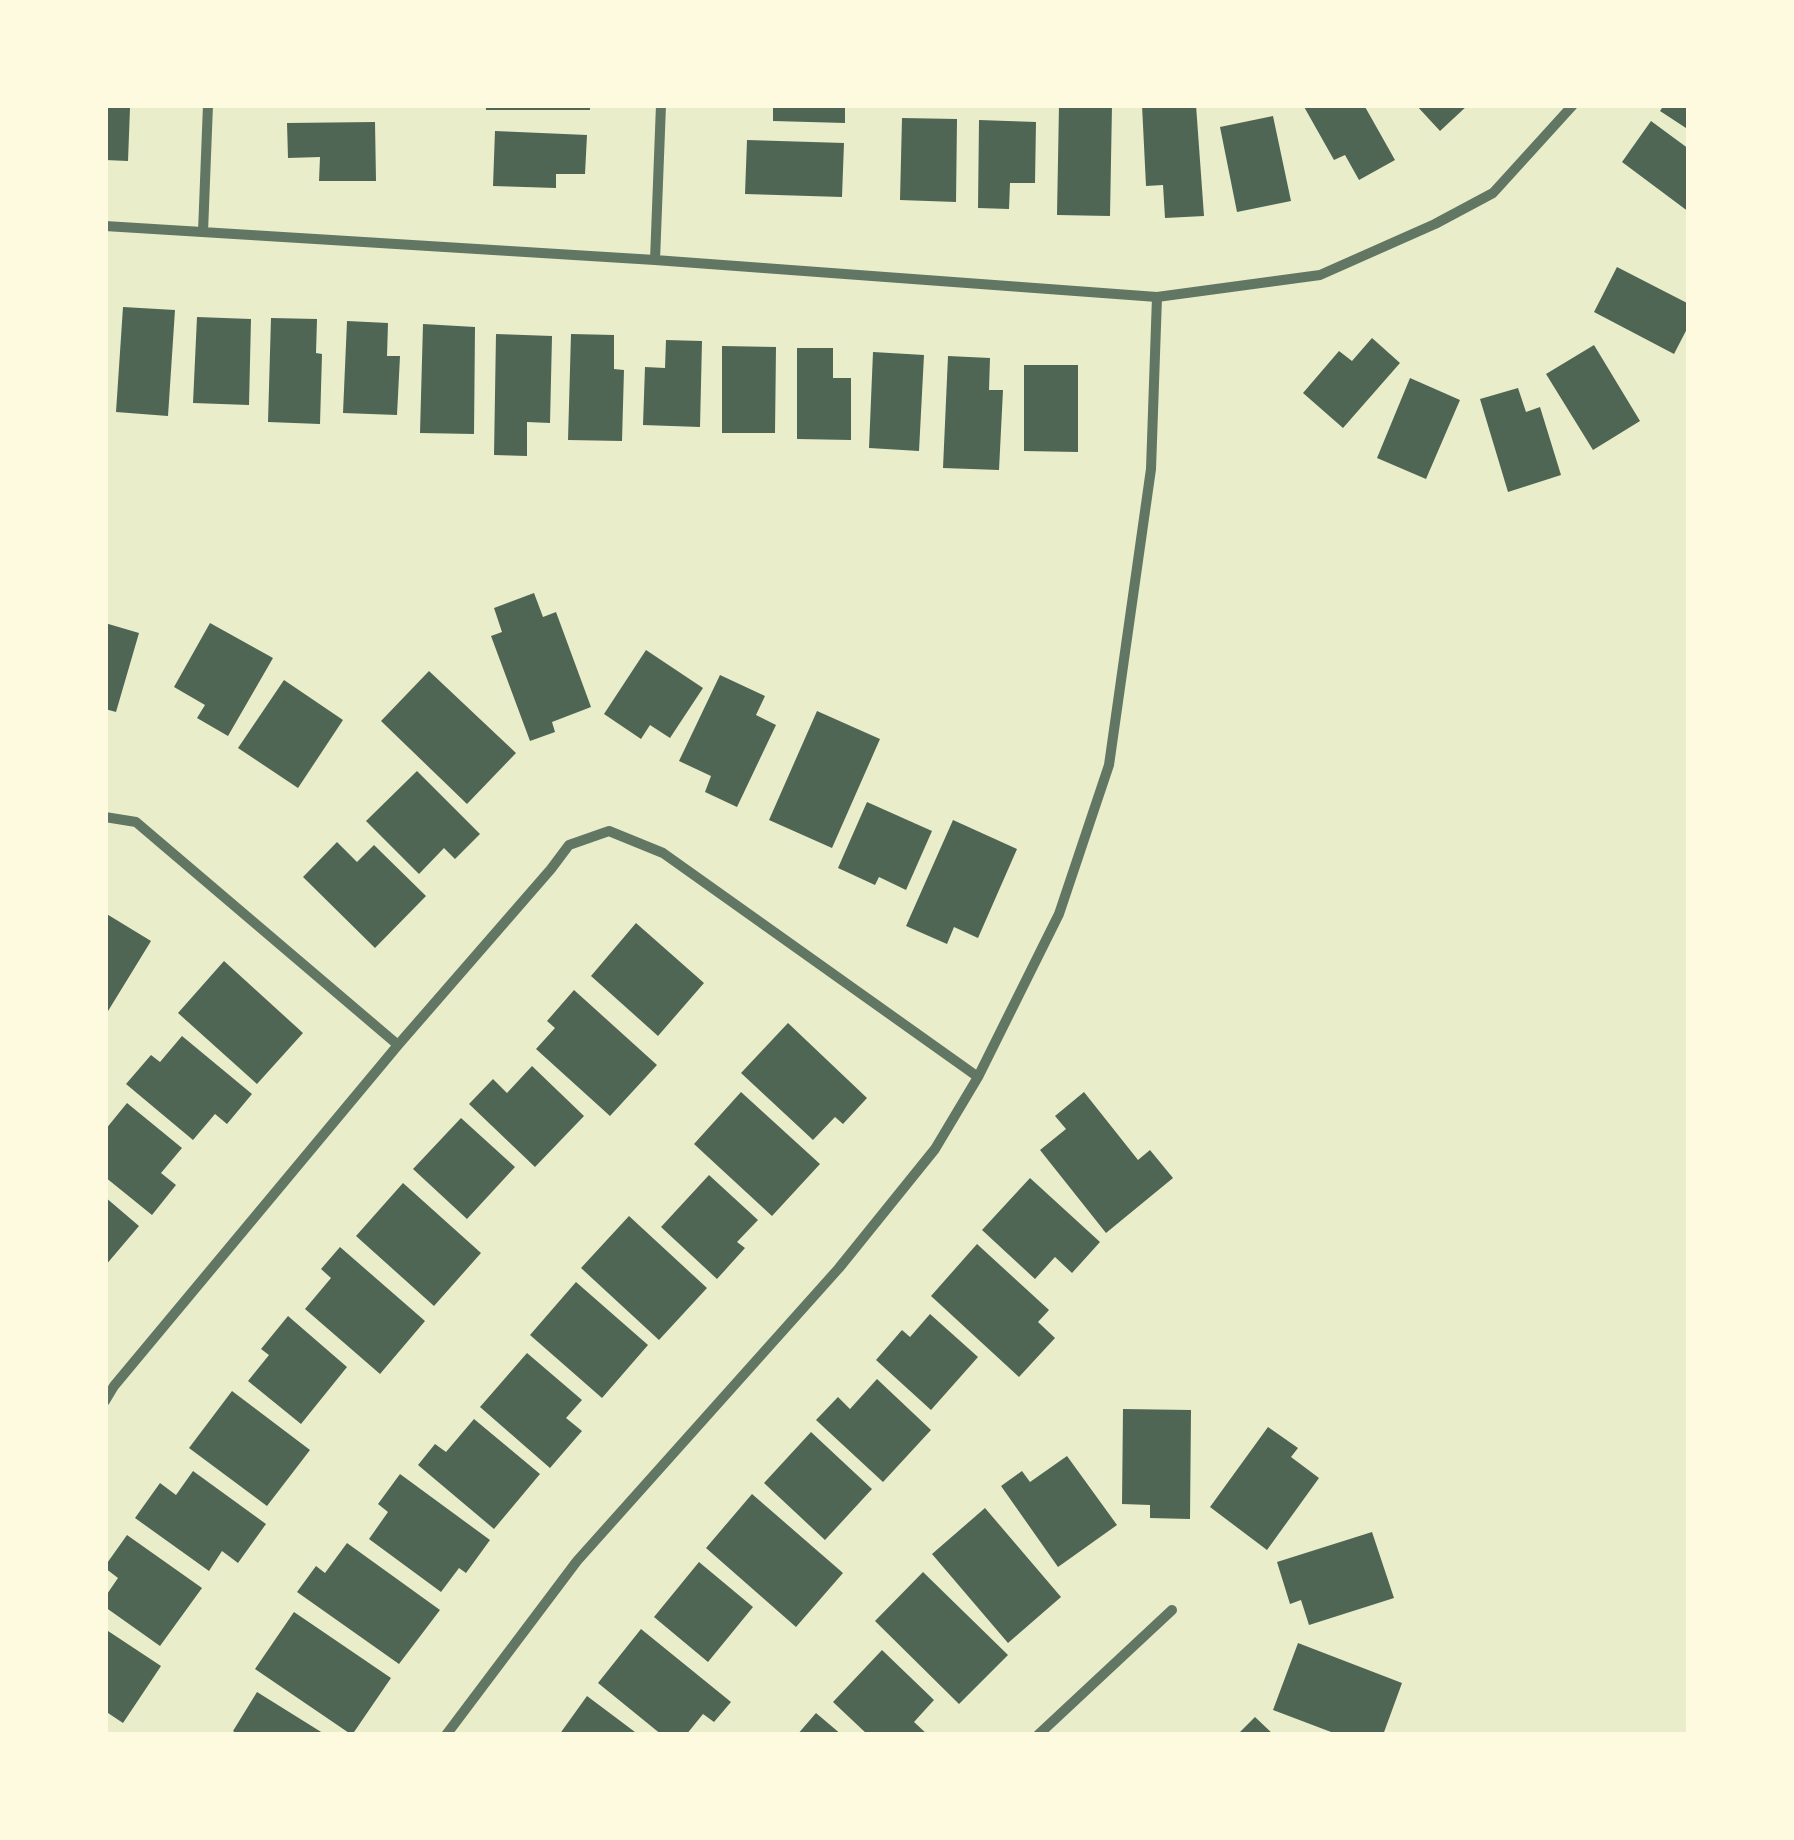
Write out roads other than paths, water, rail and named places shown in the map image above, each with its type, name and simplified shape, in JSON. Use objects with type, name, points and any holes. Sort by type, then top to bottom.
[{"type":"street","points":[[203,232],[208,105]]},
{"type":"street","points":[[655,260],[661,105]]},
{"type":"street","points":[[105,226],[1157,296],[1320,274],[1435,224],[1492,193],[1573,105]]},
{"type":"street","points":[[446,1735],[577,1561],[851,1253],[935,1149],[978,1077],[1059,914],[1109,765],[1151,469],[1157,296]]},
{"type":"street","points":[[105,817],[136,822],[398,1045]]},
{"type":"street","points":[[105,1401],[398,1045],[569,845],[609,830],[664,853],[978,1077]]},
{"type":"street","points":[[1038,1735],[1172,1610]]}]
